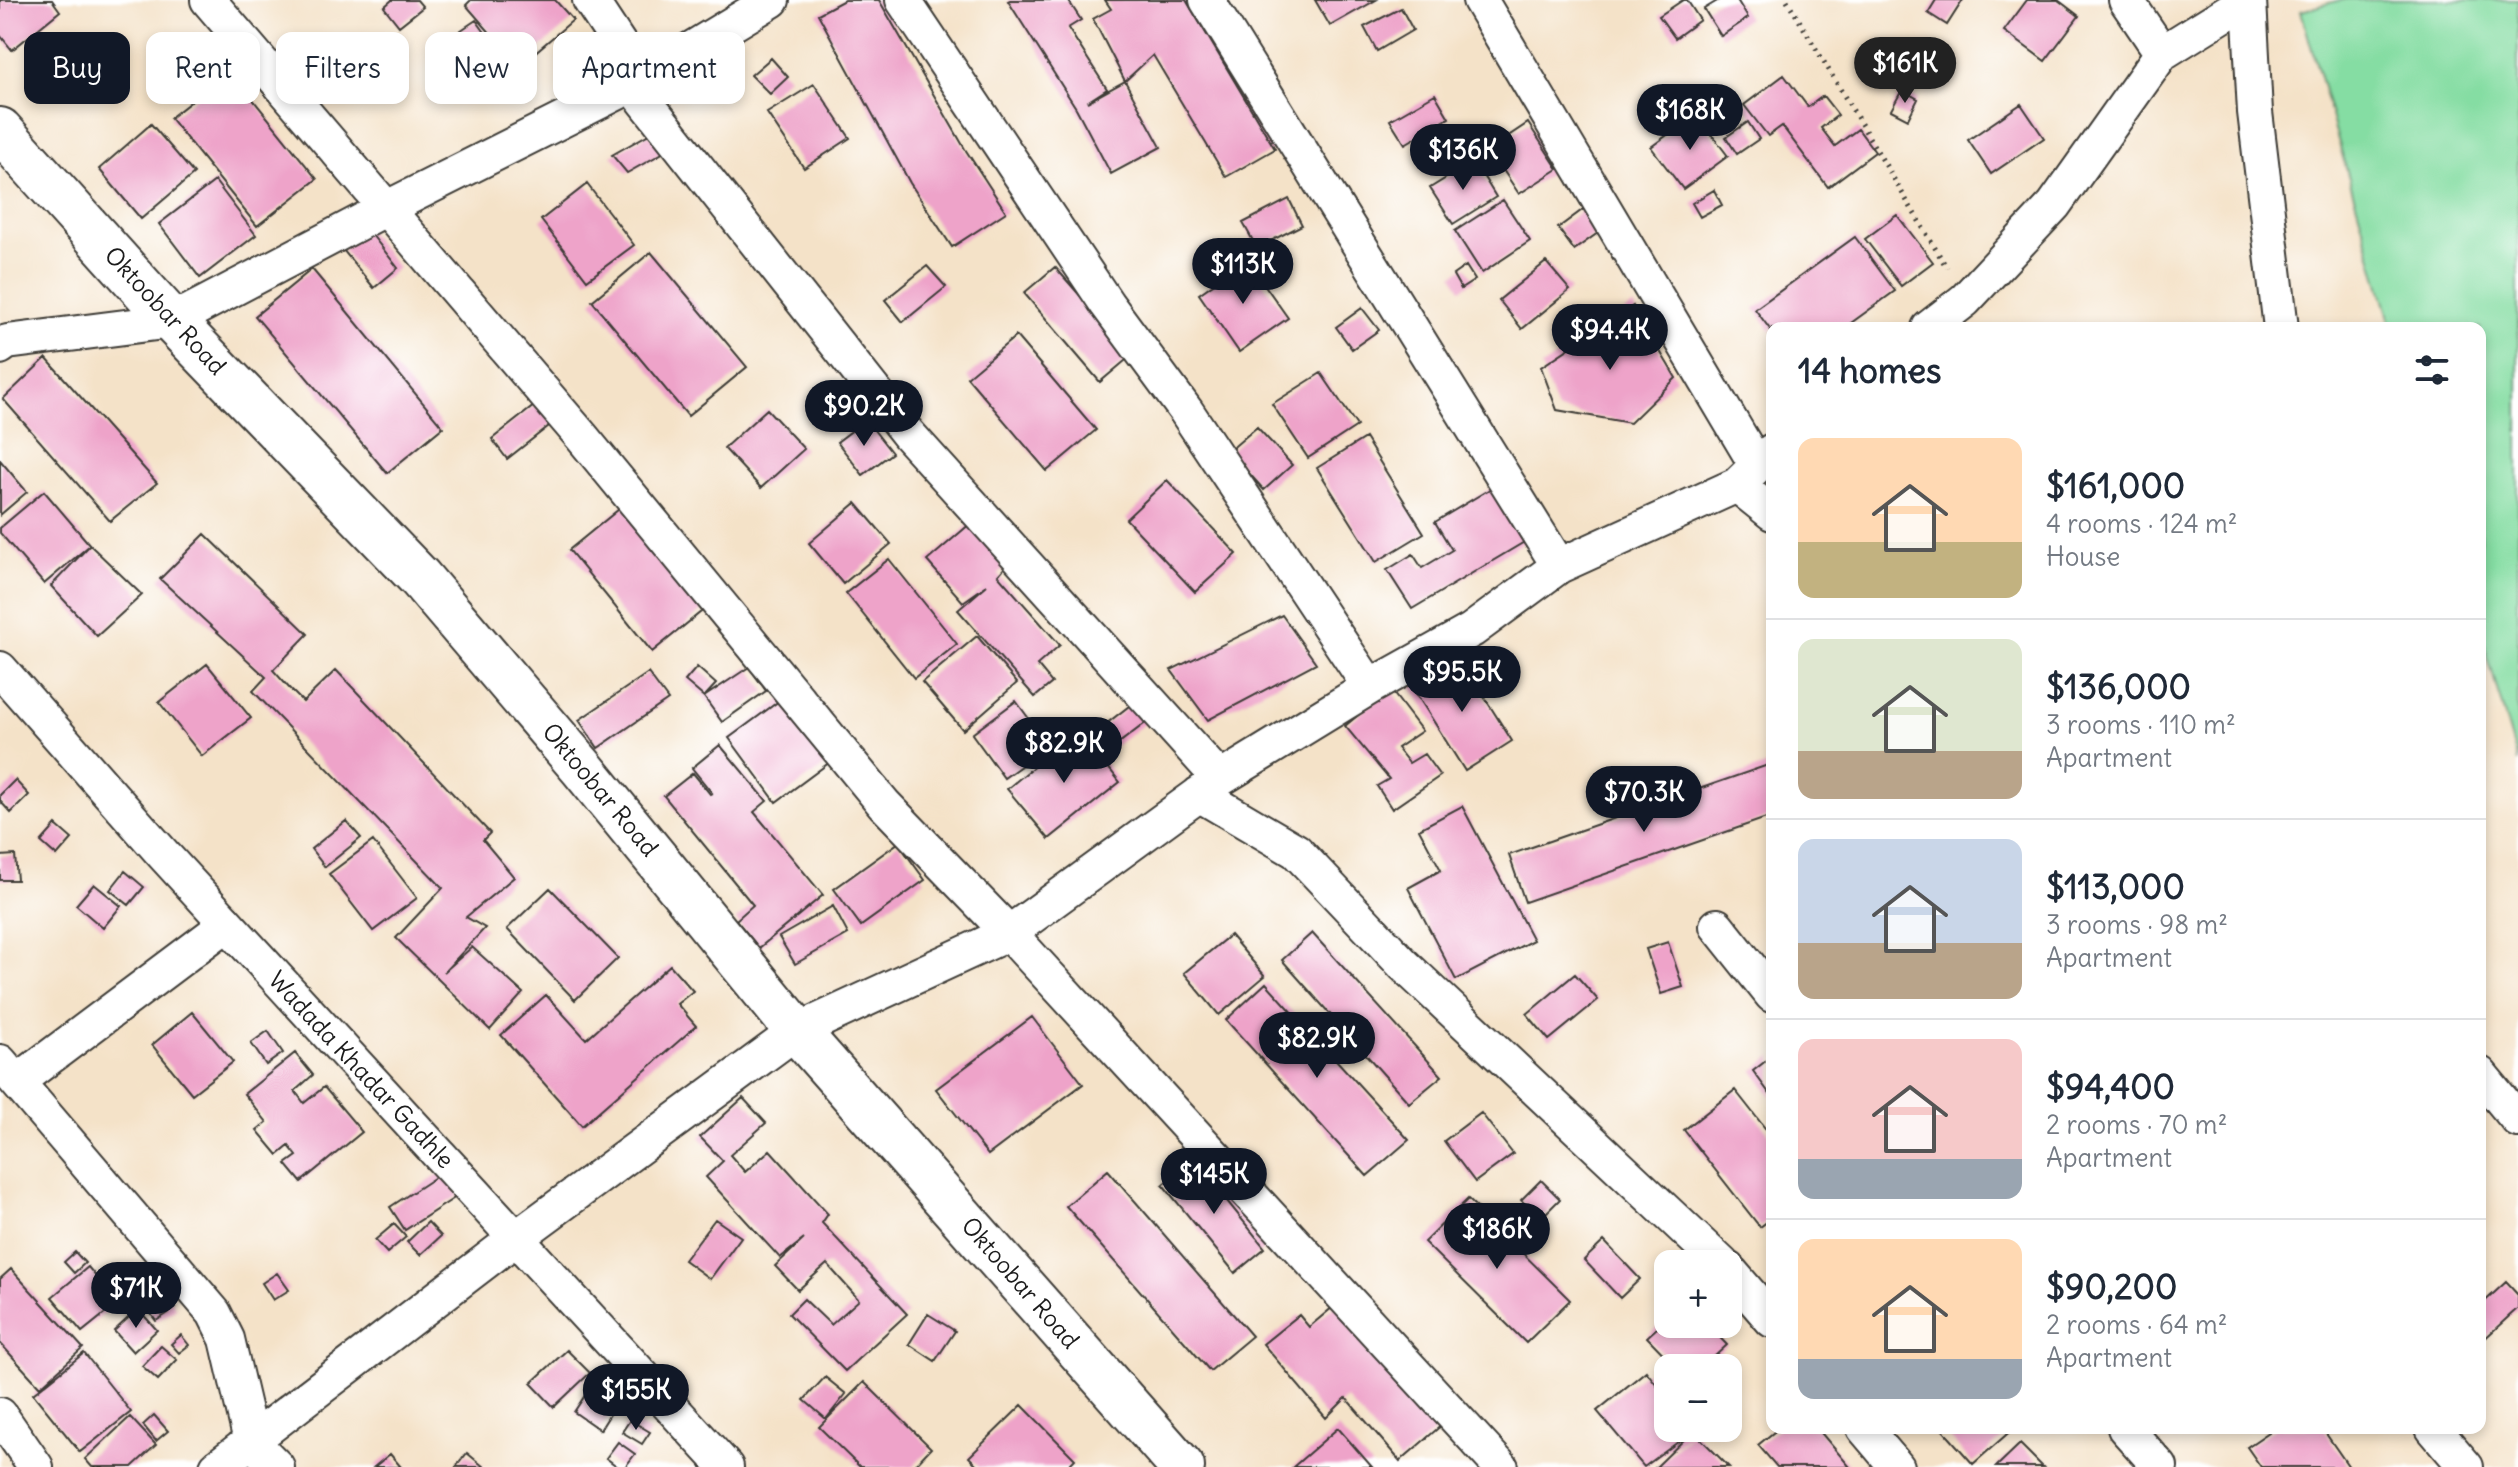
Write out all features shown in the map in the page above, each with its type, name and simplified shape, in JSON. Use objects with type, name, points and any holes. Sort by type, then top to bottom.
[{"type":"street","points":[[208,0],[582,437],[884,804],[1009,933],[1501,1467]]},
{"type":"street","points":[[590,0],[611,32]]},
{"type":"street","points":[[719,32],[772,0]]},
{"type":"street","points":[[903,0],[1107,304],[1186,411],[1370,687]]},
{"type":"street","points":[[1207,0],[1559,566]]},
{"type":"street","points":[[1480,0],[1755,467],[1766,497]]},
{"type":"street","points":[[2126,0],[2162,53]]},
{"type":"street","points":[[1937,322],[1965,300],[2054,205],[2162,53],[2248,0],[2255,112],[2280,322]]},
{"type":"street","points":[[0,347],[7,342],[172,321],[594,104]]},
{"type":"street","points":[[647,104],[908,434],[1210,786],[1296,851],[1404,965],[1707,1250]]},
{"type":"street","name":"Oktoobar Road","points":[[0,130],[172,321],[420,578],[582,768],[797,1031],[1182,1467]]},
{"type":"street","points":[[217,1467],[516,1238],[797,1031],[1009,933],[1210,786],[1370,687],[1472,630],[1559,566],[1755,467]]},
{"type":"street","name":"Wadada Khadar Gadhle","points":[[0,669],[227,924],[726,1467]]},
{"type":"street","points":[[227,924],[9,1072],[214,1313],[227,1339],[251,1441],[277,1467]]},
{"type":"street","points":[[1717,926],[1766,987]]},
{"type":"street","points":[[2486,1081],[2518,1120]]},
{"type":"street","points":[[1742,1285],[1766,1313]]},
{"type":"street","points":[[0,1415],[36,1467]]},
{"type":"street","points":[[1869,1434],[1897,1467]]},
{"type":"street","points":[[2130,1434],[2160,1467]]},
{"type":"street","points":[[2438,1434],[2466,1467]]},
{"type":"path","points":[[1787,0],[1965,300]]},
{"type":"green space","points":[[2340,0],[2518,0],[2518,762],[2486,651],[2486,322],[2390,322],[2301,11]]},
{"type":"building","points":[[0,0],[52,0],[60,11],[34,32],[24,32],[24,40],[12,50],[0,35]]},
{"type":"building","points":[[392,0],[417,0],[423,7],[399,26],[384,7]]},
{"type":"building","points":[[471,0],[555,0],[573,20],[559,32],[553,32],[553,37],[537,51],[537,32],[489,32],[466,5]]},
{"type":"building","points":[[844,0],[879,0],[965,149],[1006,212],[952,247],[910,183],[818,14]]},
{"type":"building","points":[[1010,0],[1068,0],[1081,20],[1068,28],[1107,89],[1087,102],[1125,81],[1161,147],[1111,174],[1076,108]]},
{"type":"building","points":[[1105,0],[1186,0],[1275,149],[1226,177],[1153,55],[1125,81],[1093,19],[1111,9]]},
{"type":"building","points":[[1315,0],[1376,0],[1330,26]]},
{"type":"building","points":[[1687,0],[1700,20],[1675,38],[1659,16]]},
{"type":"building","points":[[1719,0],[1737,0],[1748,18],[1721,36],[1704,9]]},
{"type":"building","points":[[1936,0],[1963,0],[1947,25],[1928,13]]},
{"type":"building","points":[[2027,0],[2058,0],[2079,16],[2045,61],[2004,31]]},
{"type":"building","points":[[1401,8],[1413,30],[1377,51],[1364,27]]},
{"type":"building","points":[[476,20],[485,32],[458,32]]},
{"type":"building","points":[[771,58],[788,77],[770,94],[751,75]]},
{"type":"building","points":[[1784,75],[1808,107],[1823,96],[1838,115],[1821,128],[1835,146],[1858,129],[1875,152],[1828,187],[1782,126],[1768,136],[1744,105]]},
{"type":"building","points":[[814,84],[850,138],[804,168],[767,113]]},
{"type":"building","points":[[1705,89],[1716,103],[1702,114],[1690,101]]},
{"type":"building","points":[[1902,90],[1918,99],[1908,119],[1891,110]]},
{"type":"building","points":[[1435,94],[1449,118],[1405,144],[1390,120]]},
{"type":"building","points":[[188,104],[257,104],[317,179],[257,226],[170,118]]},
{"type":"building","points":[[2021,104],[2044,138],[1991,174],[1968,140]]},
{"type":"building","points":[[1696,114],[1728,156],[1683,189],[1651,147]]},
{"type":"building","points":[[1748,122],[1759,139],[1737,154],[1726,137]]},
{"type":"building","points":[[1528,123],[1558,169],[1519,194],[1489,149]]},
{"type":"building","points":[[151,124],[194,174],[141,219],[99,169]]},
{"type":"building","points":[[649,134],[666,151],[627,173],[612,155]]},
{"type":"building","points":[[1474,161],[1496,197],[1453,224],[1430,188]]},
{"type":"building","points":[[215,181],[256,235],[200,278],[159,224]]},
{"type":"building","points":[[587,184],[634,245],[587,280],[541,220]]},
{"type":"building","points":[[1714,190],[1722,205],[1700,217],[1692,203]]},
{"type":"building","points":[[1289,199],[1302,225],[1257,248],[1243,223]]},
{"type":"building","points":[[1503,200],[1530,241],[1482,273],[1455,231]]},
{"type":"building","points":[[1585,208],[1602,230],[1574,250],[1558,228]]},
{"type":"building","points":[[1897,215],[1933,262],[1901,286],[1865,239]]},
{"type":"building","points":[[368,230],[398,268],[374,288],[343,250]]},
{"type":"building","points":[[1855,237],[1895,291],[1852,322],[1766,324],[1755,309]]},
{"type":"building","points":[[651,252],[747,367],[688,416],[592,301]]},
{"type":"building","points":[[1247,260],[1288,318],[1239,352],[1199,294]]},
{"type":"building","points":[[1546,262],[1570,290],[1522,329],[1499,300]]},
{"type":"building","points":[[927,266],[946,287],[903,322],[885,300]]},
{"type":"building","points":[[1466,266],[1475,280],[1461,289],[1453,275]]},
{"type":"building","points":[[1055,267],[1132,355],[1100,382],[1024,293]]},
{"type":"building","points":[[312,269],[443,427],[387,473],[255,316]]},
{"type":"building","points":[[1633,306],[1676,378],[1630,423],[1557,410],[1541,367]]},
{"type":"building","points":[[1362,308],[1379,330],[1352,349],[1336,327]]},
{"type":"building","points":[[1016,336],[1096,430],[1047,471],[967,377]]},
{"type":"building","points":[[46,358],[157,483],[110,521],[3,399]]},
{"type":"building","points":[[1321,373],[1357,426],[1308,458],[1272,404]]},
{"type":"building","points":[[539,402],[554,422],[507,459],[492,439]]},
{"type":"building","points":[[767,409],[804,449],[761,488],[724,448]]},
{"type":"building","points":[[866,420],[892,453],[863,475],[837,442]]},
{"type":"building","points":[[1257,427],[1292,465],[1264,490],[1229,451]]},
{"type":"building","points":[[1365,438],[1424,533],[1376,562],[1317,468]]},
{"type":"building","points":[[0,460],[27,492],[0,515]]},
{"type":"building","points":[[1167,480],[1237,554],[1195,592],[1126,519]]},
{"type":"building","points":[[1503,481],[1536,535],[1412,609],[1387,570],[1413,554],[1422,568],[1452,550],[1435,522]]},
{"type":"building","points":[[44,491],[90,545],[44,584],[0,533],[0,528]]},
{"type":"building","points":[[856,503],[891,544],[843,584],[809,543]]},
{"type":"building","points":[[624,505],[707,607],[652,652],[569,550]]},
{"type":"building","points":[[971,523],[1007,565],[998,575],[1060,645],[1037,665],[1052,683],[1035,697],[958,610],[987,585],[963,602],[927,561]]},
{"type":"building","points":[[205,534],[308,634],[273,670],[290,689],[303,702],[336,670],[490,833],[483,840],[514,877],[466,917],[485,928],[444,972],[472,947],[523,993],[490,1030],[396,938],[443,888],[253,691],[266,677],[160,579]]},
{"type":"building","points":[[90,545],[142,595],[97,636],[51,586]]},
{"type":"building","points":[[889,559],[957,644],[914,678],[846,593]]},
{"type":"building","points":[[1282,615],[1316,663],[1208,720],[1171,670]]},
{"type":"building","points":[[977,636],[1017,683],[963,730],[922,682]]},
{"type":"building","points":[[1459,657],[1512,741],[1465,771],[1412,687]]},
{"type":"building","points":[[207,664],[251,718],[202,756],[159,702]]},
{"type":"building","points":[[697,667],[716,684],[704,697],[685,681]]},
{"type":"building","points":[[749,667],[766,691],[722,722],[704,697]]},
{"type":"building","points":[[648,673],[668,700],[598,748],[579,720]]},
{"type":"building","points":[[1390,689],[1422,731],[1397,748],[1409,763],[1424,754],[1440,776],[1392,809],[1377,786],[1389,779],[1345,726]]},
{"type":"building","points":[[783,698],[830,762],[776,802],[729,738]]},
{"type":"building","points":[[1016,701],[1049,746],[1004,778],[972,734]]},
{"type":"building","points":[[1133,703],[1148,721],[1115,746],[1101,728]]},
{"type":"building","points":[[1078,730],[1120,782],[1049,839],[1007,789]]},
{"type":"building","points":[[720,745],[767,801],[754,812],[823,895],[759,948],[736,920],[753,905],[664,796],[693,773],[712,793],[692,768]]},
{"type":"building","points":[[1766,766],[1766,818],[1525,902],[1509,855]]},
{"type":"building","points":[[15,780],[29,795],[11,813],[0,801],[0,795]]},
{"type":"building","points":[[1462,806],[1533,940],[1456,980],[1408,888],[1441,870],[1419,829]]},
{"type":"building","points":[[346,821],[361,838],[325,867],[311,849]]},
{"type":"building","points":[[56,825],[72,839],[57,856],[41,842]]},
{"type":"building","points":[[373,841],[417,898],[373,931],[329,874]]},
{"type":"building","points":[[898,843],[925,880],[861,926],[834,889]]},
{"type":"building","points":[[15,855],[17,880],[0,880],[0,856]]},
{"type":"building","points":[[125,871],[144,887],[129,905],[110,890]]},
{"type":"building","points":[[94,884],[121,906],[103,928],[76,905]]},
{"type":"building","points":[[550,888],[618,958],[575,1000],[507,929]]},
{"type":"building","points":[[833,906],[848,934],[795,964],[779,937]]},
{"type":"building","points":[[1312,933],[1442,1076],[1409,1103],[1282,960]]},
{"type":"building","points":[[1230,935],[1265,976],[1219,1015],[1184,973]]},
{"type":"building","points":[[1668,942],[1683,987],[1661,994],[1646,949]]},
{"type":"building","points":[[670,965],[693,991],[677,1004],[696,1026],[582,1126],[501,1035],[546,995],[586,1039]]},
{"type":"building","points":[[1575,974],[1598,1000],[1549,1040],[1527,1014]]},
{"type":"building","points":[[1266,983],[1409,1140],[1367,1176],[1226,1020]]},
{"type":"building","points":[[192,1012],[233,1062],[192,1094],[152,1045]]},
{"type":"building","points":[[1032,1017],[1083,1084],[988,1155],[936,1089]]},
{"type":"building","points":[[268,1031],[283,1053],[266,1065],[251,1043]]},
{"type":"building","points":[[295,1053],[313,1075],[295,1091],[304,1103],[324,1087],[362,1132],[301,1182],[286,1164],[297,1156],[289,1146],[278,1155],[257,1130],[267,1122],[244,1094]]},
{"type":"building","points":[[1766,1061],[1766,1089],[1753,1071]]},
{"type":"building","points":[[1735,1090],[1766,1129],[1766,1222],[1760,1227],[1684,1130]]},
{"type":"building","points":[[743,1098],[766,1123],[730,1155],[745,1172],[770,1150],[828,1214],[822,1223],[907,1314],[845,1371],[789,1314],[804,1299],[831,1325],[859,1300],[827,1264],[798,1290],[775,1266],[804,1239],[780,1258],[706,1177],[723,1161],[700,1137]]},
{"type":"building","points":[[1481,1113],[1513,1154],[1475,1182],[1444,1141]]},
{"type":"building","points":[[1194,1160],[1265,1248],[1235,1273],[1163,1185]]},
{"type":"building","points":[[1108,1170],[1252,1336],[1210,1371],[1066,1206]]},
{"type":"building","points":[[443,1172],[459,1195],[405,1230],[390,1207]]},
{"type":"building","points":[[1541,1180],[1560,1199],[1540,1219],[1521,1200]]},
{"type":"building","points":[[1468,1199],[1570,1300],[1526,1343],[1424,1242]]},
{"type":"building","points":[[715,1219],[741,1237],[710,1279],[684,1260]]},
{"type":"building","points":[[428,1222],[441,1236],[420,1255],[407,1242]]},
{"type":"building","points":[[394,1224],[406,1237],[387,1253],[375,1240]]},
{"type":"building","points":[[1604,1241],[1640,1279],[1620,1298],[1584,1260]]},
{"type":"building","points":[[75,1252],[85,1263],[74,1273],[64,1262]]},
{"type":"building","points":[[88,1267],[118,1303],[82,1332],[52,1297]]},
{"type":"building","points":[[11,1269],[83,1348],[40,1387],[0,1343],[0,1279]]},
{"type":"building","points":[[277,1273],[289,1290],[273,1300],[262,1283]]},
{"type":"building","points":[[2506,1282],[2518,1295],[2518,1308],[2486,1337],[2486,1300]]},
{"type":"building","points":[[164,1289],[176,1308],[156,1321],[143,1303]]},
{"type":"building","points":[[1339,1302],[1443,1424],[1400,1461],[1346,1398],[1326,1418],[1263,1344],[1299,1315],[1309,1327]]},
{"type":"building","points":[[138,1309],[157,1330],[133,1352],[114,1331]]},
{"type":"building","points":[[928,1314],[955,1331],[935,1361],[909,1344]]},
{"type":"building","points":[[1654,1331],[1654,1338],[1720,1338],[1727,1345],[1717,1354],[1663,1354],[1647,1337]]},
{"type":"building","points":[[181,1335],[189,1345],[179,1353],[171,1344]]},
{"type":"building","points":[[161,1346],[177,1360],[158,1380],[142,1366]]},
{"type":"building","points":[[567,1350],[590,1373],[554,1407],[531,1383]]},
{"type":"building","points":[[84,1353],[131,1412],[80,1452],[33,1394]]},
{"type":"building","points":[[1646,1371],[1654,1381],[1654,1442],[1678,1442],[1644,1467],[1597,1411]]},
{"type":"building","points":[[825,1377],[846,1394],[826,1419],[804,1400]]},
{"type":"building","points":[[864,1382],[931,1448],[913,1467],[860,1467],[819,1427]]},
{"type":"building","points":[[586,1394],[612,1411],[600,1430],[574,1412]]},
{"type":"building","points":[[1022,1405],[1075,1459],[1067,1467],[979,1467],[969,1457]]},
{"type":"building","points":[[154,1415],[168,1431],[156,1441],[143,1425]]},
{"type":"building","points":[[130,1417],[156,1445],[132,1467],[92,1467],[85,1459]]},
{"type":"building","points":[[630,1420],[650,1432],[642,1444],[622,1432]]},
{"type":"building","points":[[1338,1428],[1372,1467],[1293,1467]]},
{"type":"building","points":[[1772,1434],[1822,1434],[1850,1467],[1777,1467],[1758,1445]]},
{"type":"building","points":[[1946,1434],[2007,1434],[1973,1464]]},
{"type":"building","points":[[2266,1434],[2326,1434],[2349,1467],[2261,1467],[2247,1447]]},
{"type":"building","points":[[618,1442],[635,1454],[625,1467],[618,1467],[606,1458]]},
{"type":"building","points":[[1682,1442],[1704,1442],[1729,1467],[1656,1467]]},
{"type":"building","points":[[2020,1444],[2043,1467],[1996,1467]]},
{"type":"building","points":[[467,1453],[484,1467],[456,1467]]},
{"type":"building","points":[[390,1454],[401,1467],[374,1467]]}]
